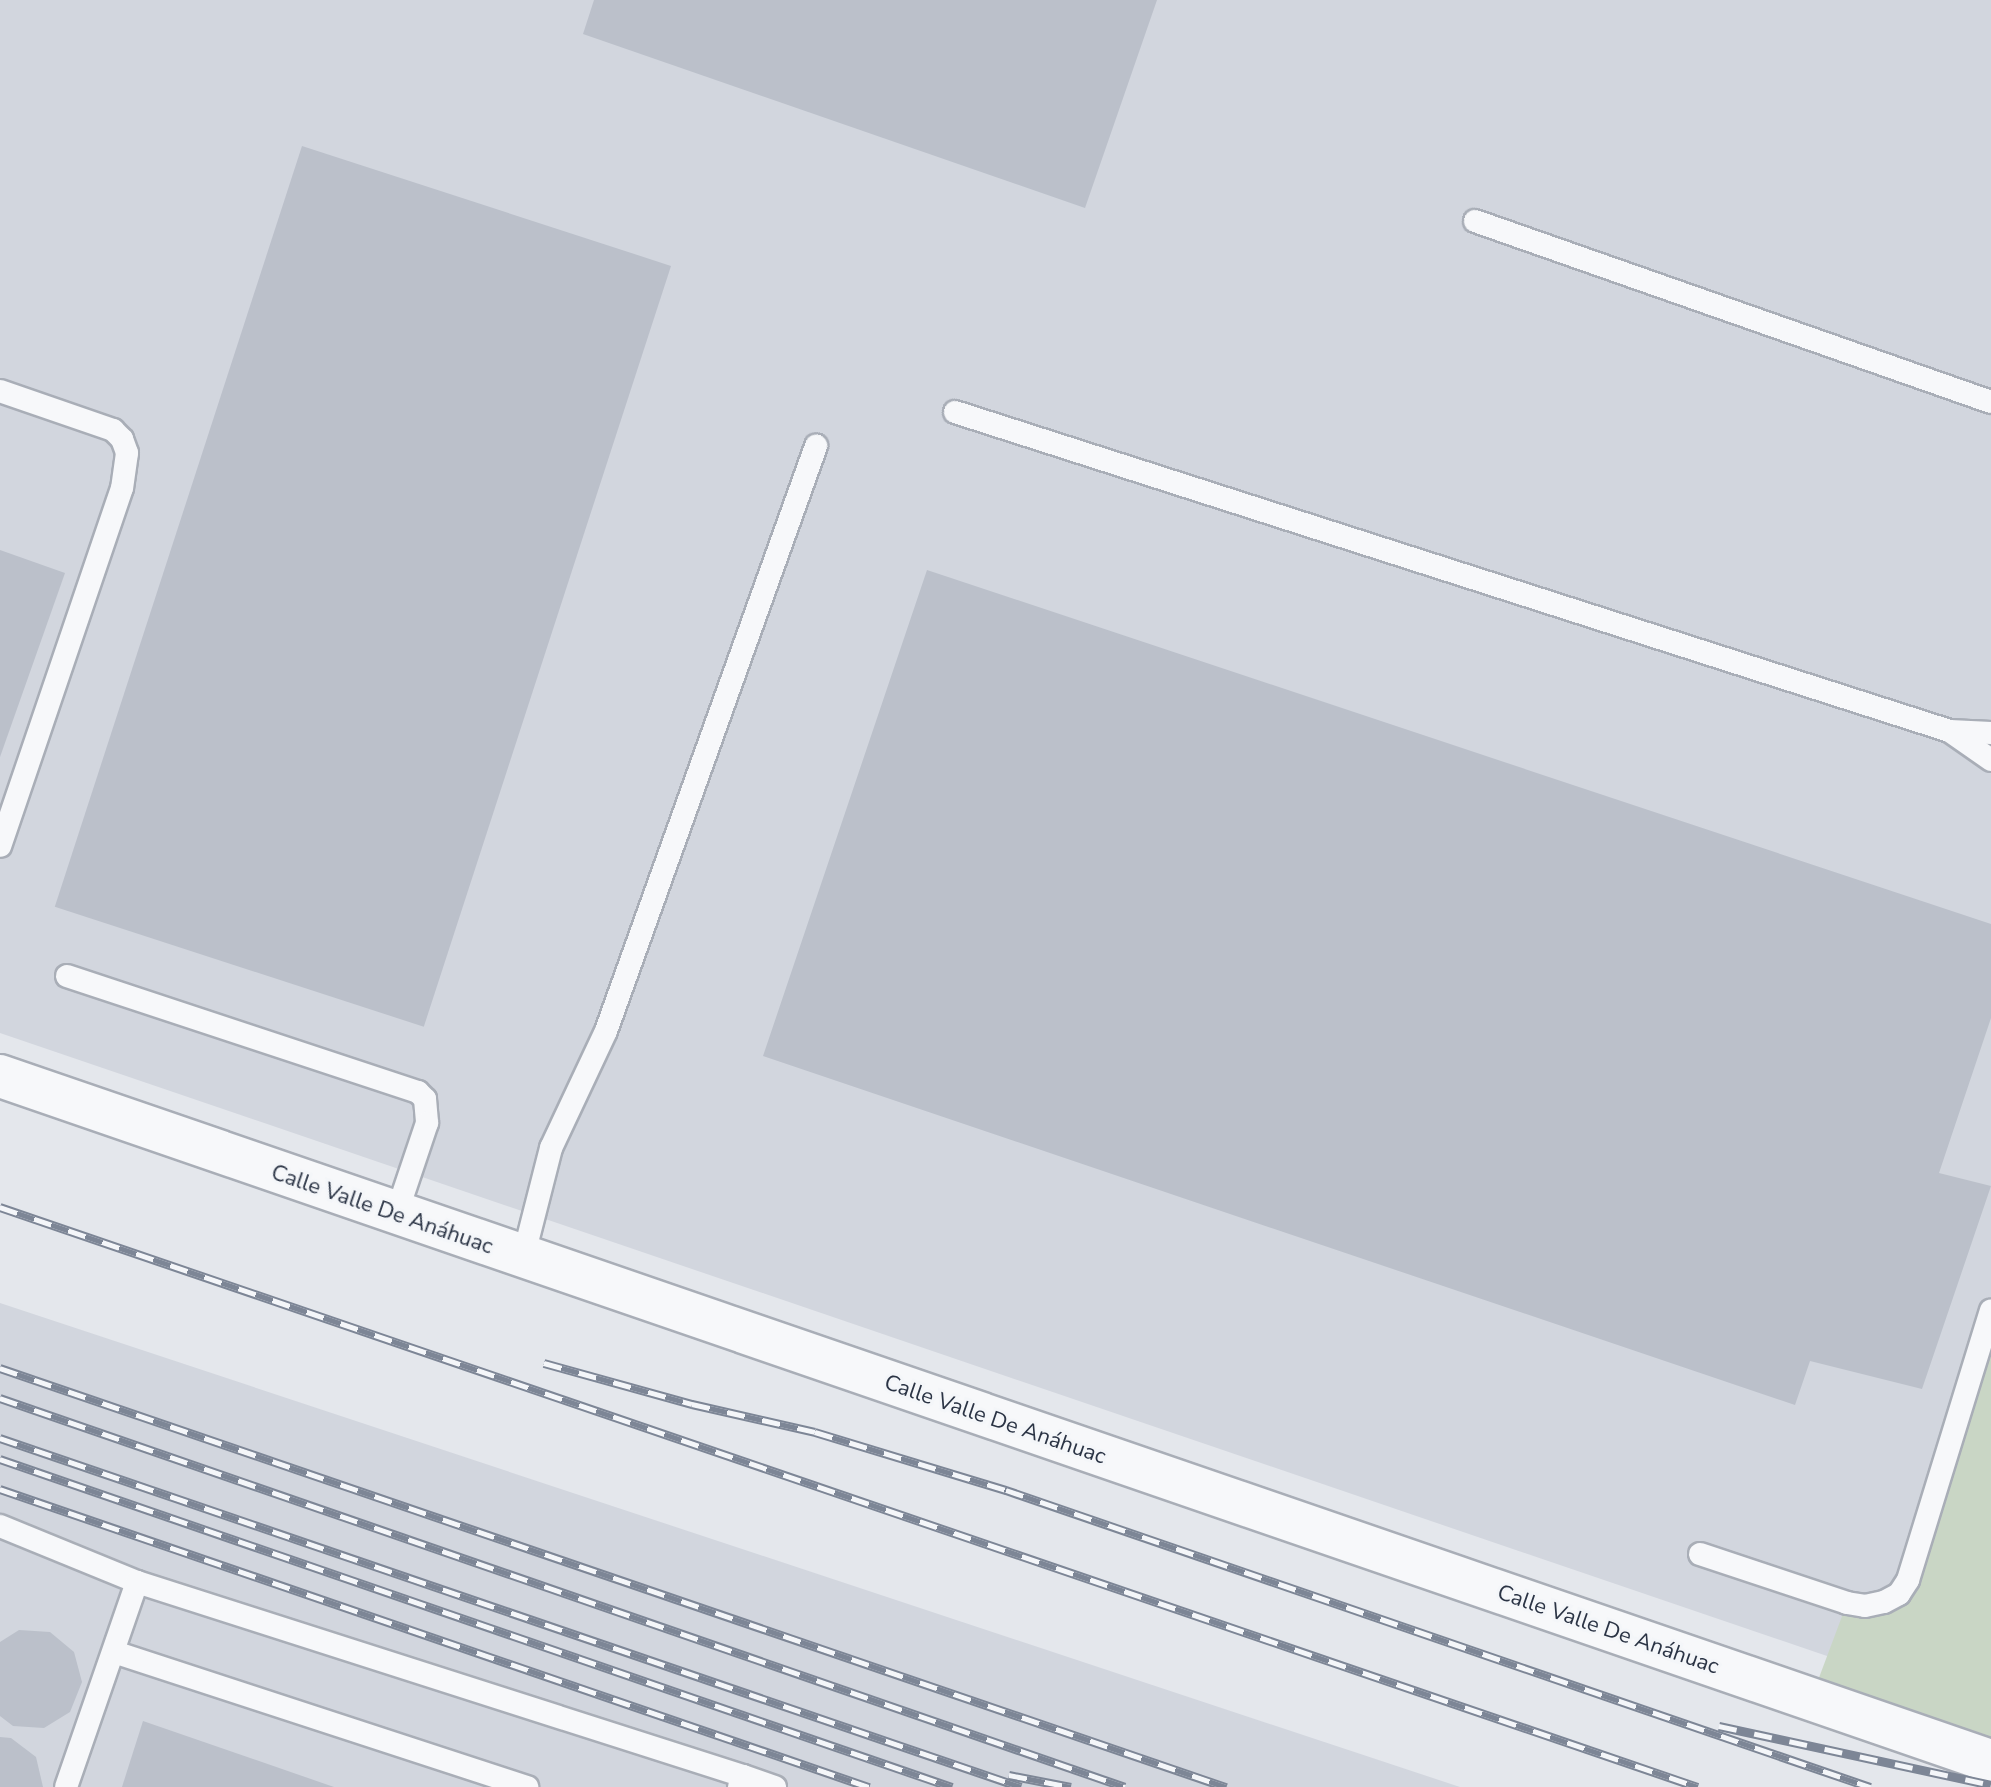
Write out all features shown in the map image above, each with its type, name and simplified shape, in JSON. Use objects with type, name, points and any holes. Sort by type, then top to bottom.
[{"type":"street","name":"Calle Valle De Anáhuac","points":[[0,1076],[396,1215],[1991,1761]]},
{"type":"lane","points":[[1475,221],[1991,402]]},
{"type":"lane","points":[[0,391],[113,430],[122,439],[127,453],[122,488],[0,846]]},
{"type":"lane","points":[[955,412],[1950,731],[1991,733]]},
{"type":"lane","points":[[523,1258],[551,1148],[606,1031],[816,446]]},
{"type":"lane","points":[[1950,731],[1991,760]]},
{"type":"lane","points":[[67,976],[418,1092],[425,1099],[427,1123],[396,1215]]},
{"type":"lane","points":[[1700,1554],[1847,1603],[1865,1606],[1884,1602],[1899,1594],[1908,1580],[1991,1311]]},
{"type":"lane","points":[[0,1526],[137,1582],[741,1782],[775,1787]]},
{"type":"lane","points":[[66,1787],[137,1582]]},
{"type":"lane","points":[[114,1652],[527,1787]]},
{"type":"shaded area","points":[[0,0],[1991,0],[1991,1712],[0,1033]]},
{"type":"shaded area","points":[[0,1303],[1460,1787],[0,1787]]},
{"type":"green space","points":[[1991,1311],[1991,1761],[1811,1699],[1847,1603],[1899,1594]]},
{"type":"building","points":[[594,0],[1157,0],[1085,208],[583,34]]},
{"type":"building","points":[[302,146],[671,266],[424,1027],[55,907]]},
{"type":"building","points":[[0,550],[65,573],[0,757]]},
{"type":"building","points":[[927,570],[1991,924],[1991,1018],[1939,1173],[1991,1186],[1922,1389],[1810,1361],[1795,1405],[763,1056]]},
{"type":"building","points":[[19,1630],[50,1632],[74,1652],[82,1682],[70,1712],[44,1728],[13,1726],[0,1716],[0,1642]]},
{"type":"building","points":[[143,1721],[334,1787],[122,1787]]},
{"type":"building","points":[[0,1737],[11,1738],[36,1757],[43,1787],[0,1787]]},
{"type":"railway","points":[[0,1207],[1698,1787]]},
{"type":"railway","points":[[544,1363],[692,1404],[815,1432],[1006,1490],[1870,1787]]},
{"type":"railway","points":[[0,1368],[1226,1787]]},
{"type":"railway","points":[[0,1398],[1125,1787]]},
{"type":"railway","points":[[0,1438],[1021,1787]]},
{"type":"railway","points":[[0,1459],[952,1787]]},
{"type":"railway","points":[[0,1489],[869,1787]]},
{"type":"railway","points":[[1719,1726],[1991,1785]]},
{"type":"railway","points":[[1009,1775],[1071,1787]]}]
